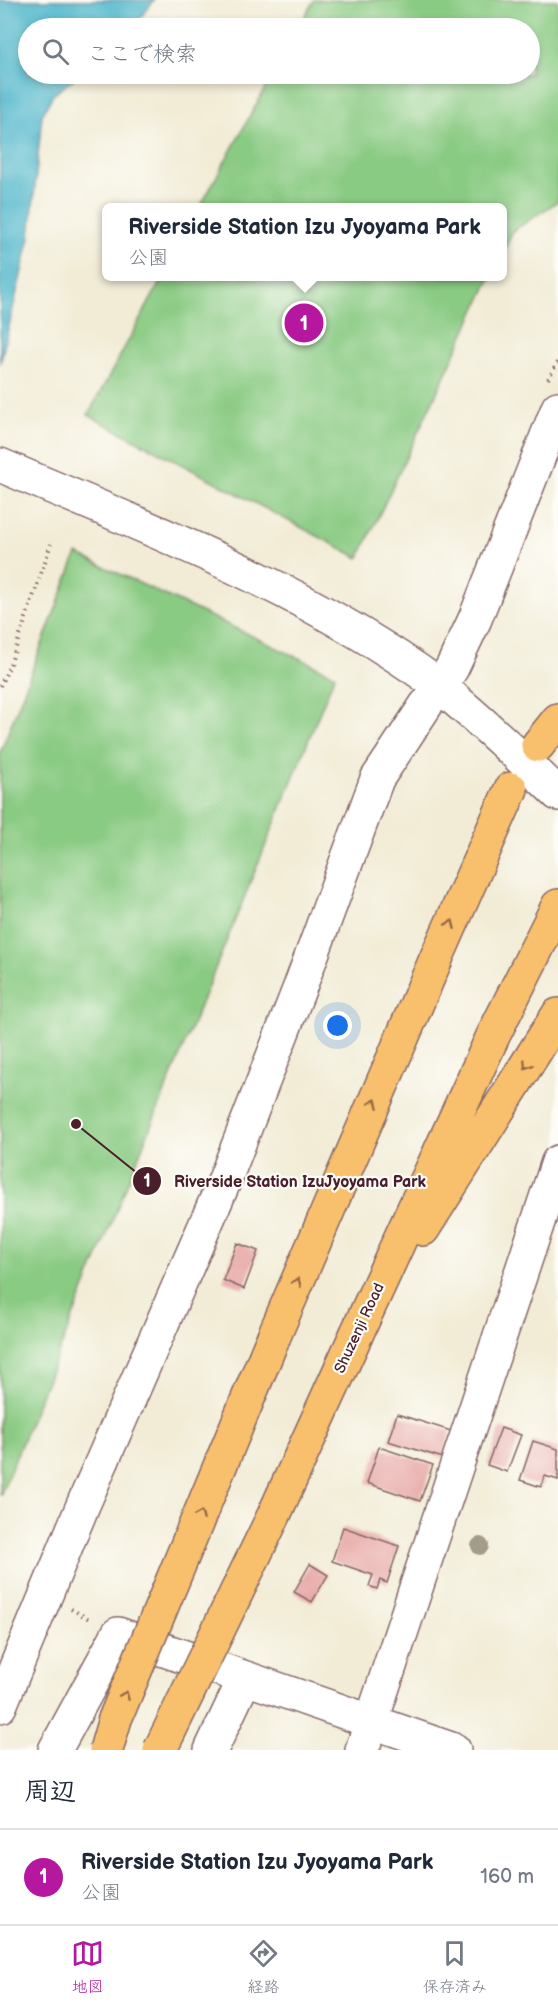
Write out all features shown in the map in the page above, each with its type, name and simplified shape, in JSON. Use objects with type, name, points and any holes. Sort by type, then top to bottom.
[{"type":"highway","points":[[106,1750],[115,1719],[274,1336],[511,789]]},
{"type":"highway","name":"Shuzenji Road","points":[[160,1750],[274,1515],[493,1036],[558,906]]},
{"type":"highway","points":[[357,1333],[558,1015]]},
{"type":"street","points":[[0,1706],[83,1505],[224,1182],[300,987],[377,779],[452,668],[475,619],[558,408]]},
{"type":"street","points":[[0,465],[222,561],[339,620],[404,660],[433,695],[505,741],[558,794]]},
{"type":"street","points":[[366,1736],[558,1162]]},
{"type":"street","points":[[55,1750],[118,1634],[245,1678],[366,1736],[454,1750]]},
{"type":"street","points":[[211,1750],[245,1678]]},
{"type":"path","points":[[0,686],[51,544]]},
{"type":"path","points":[[45,1596],[118,1634]]},
{"type":"green space","points":[[314,0],[558,0],[558,201],[513,231],[507,244],[507,203],[202,203],[268,84],[540,84],[540,18],[304,18]]},
{"type":"green space","points":[[161,281],[489,281],[359,558],[88,415]]},
{"type":"green space","points":[[77,554],[335,675],[0,1496],[0,753]]},
{"type":"water","points":[[0,0],[154,0],[140,18],[18,18],[18,84],[67,84],[53,95],[42,115],[30,237],[0,364]]},
{"type":"building","points":[[237,1243],[258,1251],[244,1289],[223,1280]]},
{"type":"building","points":[[397,1414],[451,1431],[443,1458],[388,1441]]},
{"type":"building","points":[[501,1428],[521,1435],[507,1472],[487,1465]]},
{"type":"building","points":[[533,1441],[558,1449],[558,1480],[545,1476],[541,1487],[520,1480]]},
{"type":"building","points":[[379,1447],[433,1465],[420,1501],[367,1483]]},
{"type":"building","points":[[343,1527],[399,1546],[387,1583],[380,1580],[377,1589],[369,1586],[373,1575],[332,1561]]},
{"type":"building","points":[[310,1564],[328,1575],[312,1602],[294,1592]]},
{"type":"place","name":"Riverside Station Izu Jyoyama Park","points":[[304,323]]},
{"type":"place","name":"Riverside Station IzuJyoyama Park","points":[[76,1124]]}]
